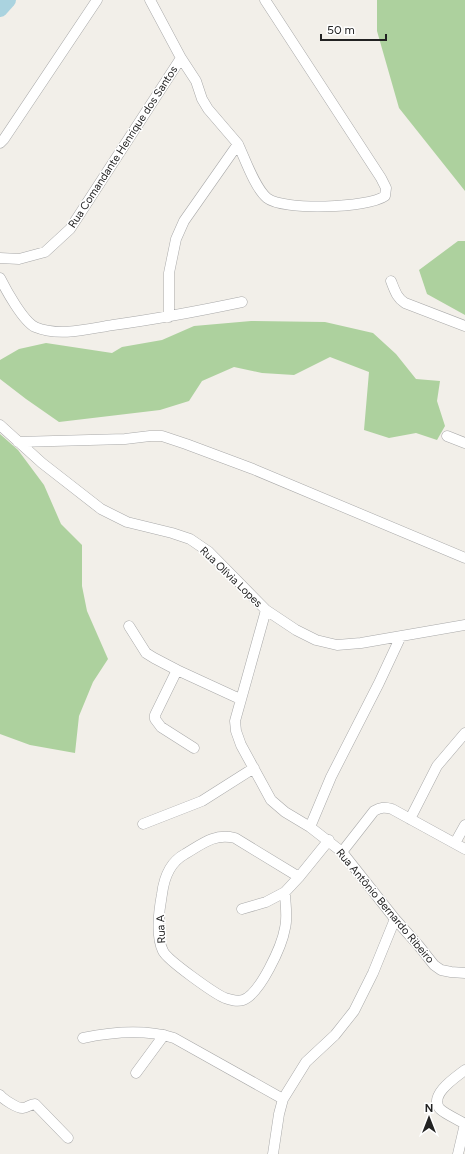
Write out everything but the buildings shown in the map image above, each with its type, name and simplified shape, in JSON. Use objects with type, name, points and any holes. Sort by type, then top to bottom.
[{"type":"street","points":[[0,144],[97,0]]},
{"type":"street","points":[[150,0],[181,58],[196,81],[202,99],[208,109],[238,144],[259,188],[267,198],[279,203],[318,207],[353,205],[375,201],[385,196],[386,188],[381,178],[265,0]]},
{"type":"street","name":"Rua Comandante Henrique dos Santos","points":[[0,258],[19,259],[45,252],[70,229],[181,58]]},
{"type":"street","points":[[169,317],[169,272],[176,239],[184,221],[238,144]]},
{"type":"street","points":[[0,278],[21,313],[33,326],[46,330],[65,332],[169,317],[242,302]]},
{"type":"street","points":[[391,281],[396,295],[405,304],[465,326]]},
{"type":"street","name":"Rua Olívia Lopes","points":[[0,426],[78,492],[101,509],[127,522],[190,539],[209,552],[266,610],[296,630],[316,640],[337,645],[361,643],[465,625]]},
{"type":"street","points":[[18,442],[124,439],[162,436],[253,469],[465,558]]},
{"type":"street","points":[[447,436],[465,443]]},
{"type":"street","name":"Rua Antônio Bernardo Ribeiro","points":[[266,610],[234,721],[241,745],[271,800],[284,812],[310,827],[342,852],[395,919],[434,965],[441,970],[465,973]]},
{"type":"street","points":[[130,626],[146,653],[177,670],[240,699]]},
{"type":"street","points":[[310,827],[331,778],[401,636]]},
{"type":"street","points":[[177,670],[155,719],[161,727],[194,748]]},
{"type":"street","points":[[410,819],[437,766],[465,733]]},
{"type":"street","points":[[143,824],[202,801],[254,768]]},
{"type":"street","points":[[342,852],[374,811],[386,807],[465,849]]},
{"type":"street","points":[[455,844],[465,825]]},
{"type":"street","name":"Rua A","points":[[285,892],[286,928],[275,960],[255,991],[244,1000],[235,1001],[224,997],[172,962],[163,953],[160,943],[159,908],[168,871],[178,858],[209,839],[225,836],[235,838],[299,877]]},
{"type":"street","points":[[242,910],[266,902],[285,892],[299,877],[328,840]]},
{"type":"street","points":[[273,1154],[283,1098],[306,1062],[335,1035],[354,1011],[373,973],[395,919]]},
{"type":"street","points":[[83,1038],[119,1032],[164,1035],[174,1038],[283,1098]]},
{"type":"street","points":[[136,1073],[164,1035]]},
{"type":"street","points":[[458,1154],[465,1124],[440,1109],[437,1102],[438,1096],[444,1087],[465,1070]]},
{"type":"street","points":[[0,1095],[19,1108],[24,1108],[31,1104],[35,1104],[68,1138]]},
{"type":"green space","points":[[377,0],[465,0],[465,191],[399,108],[377,31]]},
{"type":"green space","points":[[458,241],[465,241],[465,315],[427,294],[419,270]]},
{"type":"green space","points":[[251,321],[325,322],[373,333],[396,354],[416,379],[440,381],[437,401],[445,426],[437,440],[416,433],[389,438],[364,430],[369,372],[330,357],[294,375],[262,373],[234,367],[202,381],[189,401],[160,410],[59,422],[0,379],[0,360],[19,349],[46,343],[112,353],[122,347],[162,340],[194,326]]},
{"type":"green space","points":[[0,434],[18,450],[44,485],[61,524],[82,545],[82,586],[87,611],[108,659],[93,682],[79,716],[75,753],[30,745],[0,734]]},
{"type":"waterway","points":[[0,9],[8,0]]}]
